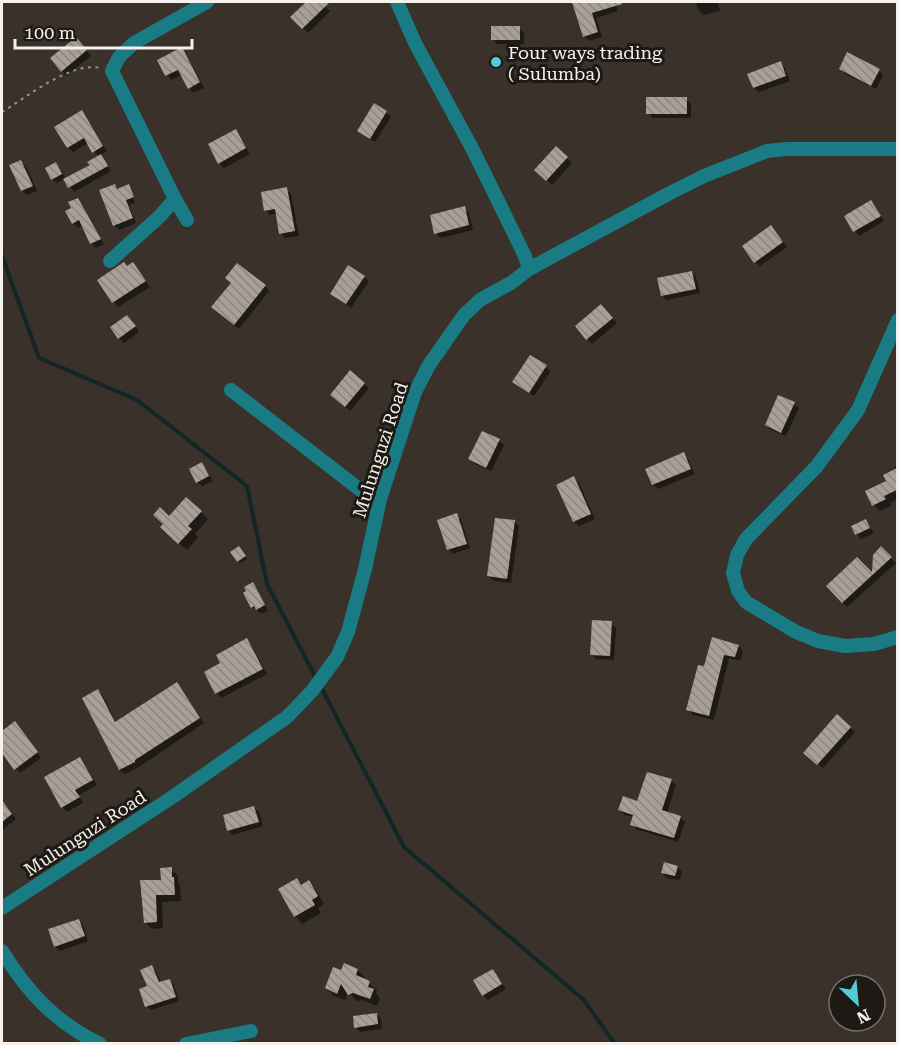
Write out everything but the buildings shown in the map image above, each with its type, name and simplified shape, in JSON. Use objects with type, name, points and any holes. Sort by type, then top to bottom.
[{"type":"street","points":[[187,220],[112,71],[119,57],[135,43],[207,2]]},
{"type":"street","points":[[397,2],[415,43],[473,150],[525,256],[529,269]]},
{"type":"street","name":"Mulunguzi Road","points":[[2,908],[171,798],[287,717],[312,692],[337,657],[348,632],[380,499],[415,392],[429,364],[464,315],[480,300],[511,283],[529,269],[668,194],[704,176],[767,152],[787,149],[897,148]]},
{"type":"street","points":[[110,261],[159,217],[175,199]]},
{"type":"street","points":[[897,320],[858,410],[817,466],[746,539],[737,555],[733,573],[738,591],[746,602],[796,632],[818,641],[844,646],[874,644],[897,637]]},
{"type":"street","points":[[231,390],[363,492],[380,499]]},
{"type":"street","points":[[2,951],[16,974],[51,1013],[100,1044]]},
{"type":"street","points":[[186,1044],[252,1031]]},
{"type":"path","points":[[2,112],[51,81],[85,67],[112,71]]},
{"type":"waterway","points":[[2,256],[39,358],[137,400],[247,486],[267,584],[317,680]]},
{"type":"waterway","points":[[321,687],[404,847],[583,999],[615,1044]]},
{"type":"place","name":"Four ways trading ( Sulumba)","points":[[496,62]]}]
